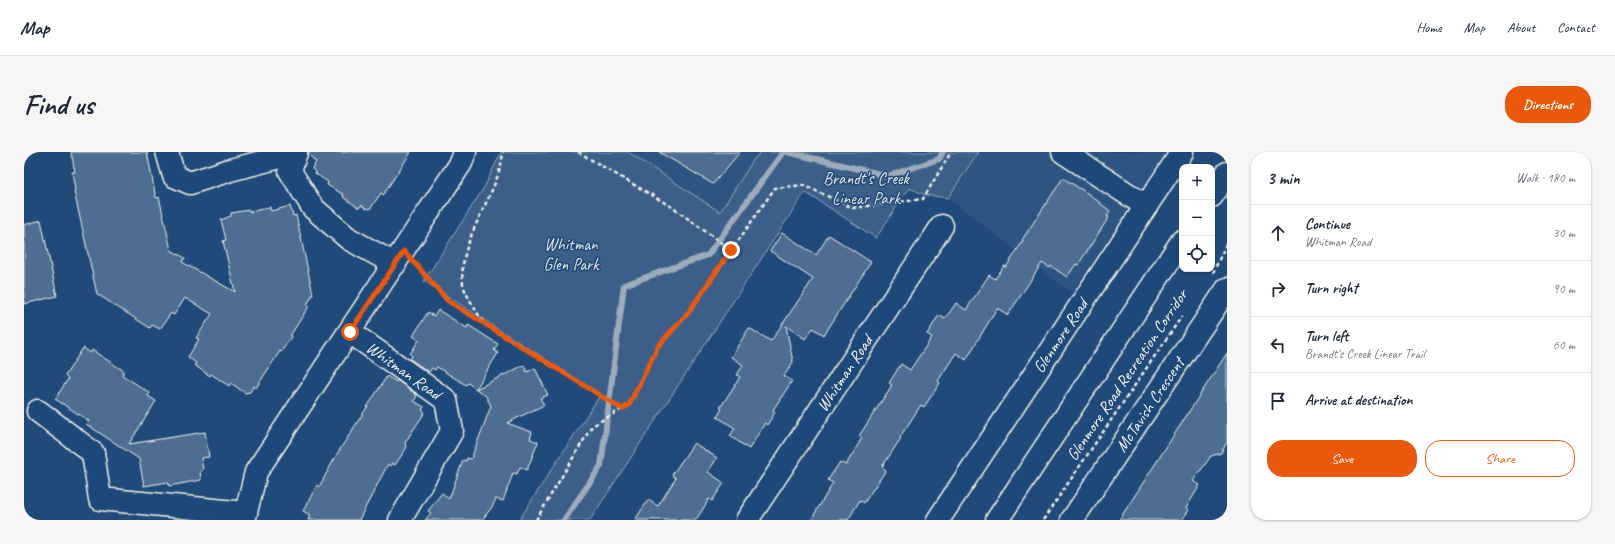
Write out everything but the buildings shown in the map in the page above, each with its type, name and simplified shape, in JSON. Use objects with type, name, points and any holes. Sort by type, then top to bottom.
[{"type":"street","points":[[166,152],[174,176],[190,183],[230,170],[294,159],[313,208],[349,239],[399,258]]},
{"type":"street","name":"Whitman Road","points":[[38,411],[93,453],[100,499],[245,517],[256,472],[399,258],[461,163],[465,152]]},
{"type":"street","points":[[1063,152],[1146,206]]},
{"type":"street","name":"Glenmore Road","points":[[938,520],[1182,152]]},
{"type":"street","points":[[1215,191],[1227,173]]},
{"type":"street","name":"Whitman Road","points":[[747,520],[942,226]]},
{"type":"street","points":[[997,520],[1179,246]]},
{"type":"street","name":"McTavish Crescent","points":[[1072,520],[1227,289]]},
{"type":"street","name":"Whitman Road","points":[[350,332],[446,400],[452,431],[400,520]]},
{"type":"path","points":[[483,323],[463,285],[464,262],[475,227],[494,188],[502,162],[503,152]]},
{"type":"path","points":[[578,152],[672,207],[731,250]]},
{"type":"path","points":[[536,520],[592,426],[629,405],[658,346],[688,313],[776,188],[803,185],[853,208],[923,199],[951,152]]},
{"type":"path","points":[[1212,274],[1227,242]]},
{"type":"path","points":[[399,258],[448,301],[622,409]]},
{"type":"path","name":"Glenmore Road Recreation Corridor","points":[[1043,520],[1185,311]]},
{"type":"shaded area","points":[[628,152],[761,152],[754,159],[720,212]]},
{"type":"shaded area","points":[[978,152],[1167,152],[1072,293],[948,198]]},
{"type":"green space","points":[[501,152],[628,152],[720,212],[754,159],[761,152],[978,152],[948,198],[926,195],[909,188],[876,238],[805,192],[590,520],[519,520],[600,395],[424,281],[485,186]]},
{"type":"waterway","points":[[564,520],[601,466],[624,285],[708,255],[783,152]]},
{"type":"waterway","points":[[787,152],[888,176],[939,159],[943,152]]},
{"type":"route","points":[[350,332],[404,251],[448,301],[622,409],[629,405],[658,346],[688,313],[731,250]]},
{"type":"park label","name":"Brandt's Creek Linear Park","points":[[866,188]]},
{"type":"park label","name":"Whitman Glen Park","points":[[571,254]]}]
